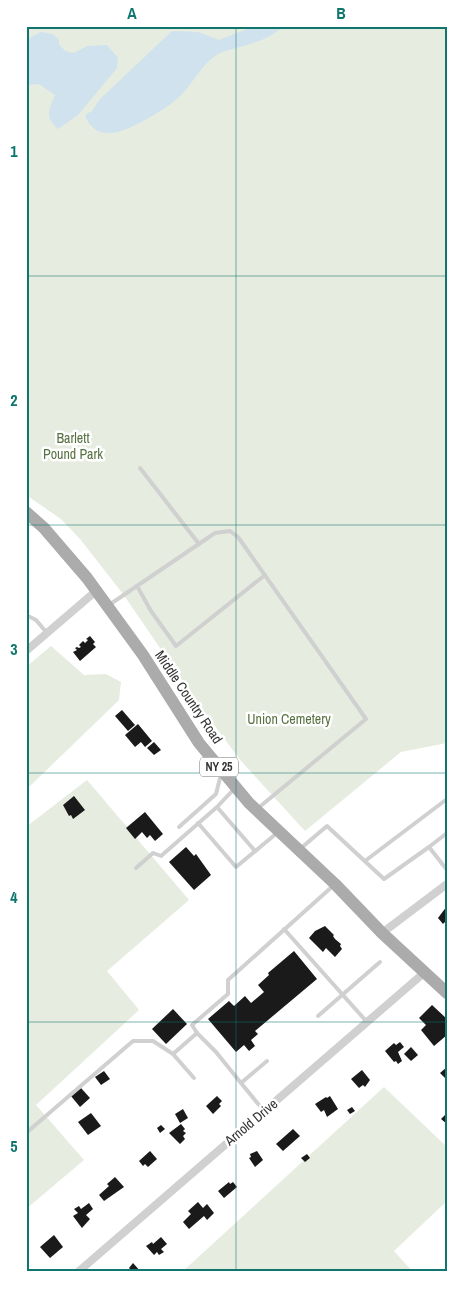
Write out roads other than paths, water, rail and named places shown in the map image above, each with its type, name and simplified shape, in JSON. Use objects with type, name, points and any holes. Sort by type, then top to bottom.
[{"type":"main road","name":"Middle Country Road","points":[[26,512],[44,528],[96,591],[142,655],[199,743],[222,771],[256,809],[447,994]]},
{"type":"street","points":[[26,651],[96,591]]},
{"type":"street","points":[[382,933],[447,884]]},
{"type":"street","name":"Arnold Drive","points":[[78,1272],[424,972]]},
{"type":"lane","points":[[140,468],[199,544]]},
{"type":"lane","points":[[107,606],[215,533],[230,530],[238,537],[366,719],[256,809]]},
{"type":"lane","points":[[137,586],[151,611],[176,646],[265,575]]},
{"type":"lane","points":[[26,615],[36,620],[47,633]]},
{"type":"lane","points":[[179,827],[216,794],[222,771]]},
{"type":"lane","points":[[136,868],[154,853],[161,856],[217,807],[236,787]]},
{"type":"lane","points":[[365,861],[447,799]]},
{"type":"lane","points":[[217,807],[255,851]]},
{"type":"lane","points":[[198,823],[236,868],[279,831]]},
{"type":"lane","points":[[298,850],[327,826],[384,879],[447,833]]},
{"type":"lane","points":[[429,847],[447,870]]},
{"type":"lane","points":[[264,1111],[192,1025],[228,994],[228,980],[335,884]]},
{"type":"lane","points":[[284,929],[367,1022]]},
{"type":"lane","points":[[318,1016],[380,962]]},
{"type":"lane","points":[[173,1054],[197,1033]]},
{"type":"lane","points":[[26,1133],[133,1041],[153,1041],[173,1054],[194,1078]]},
{"type":"lane","points":[[241,1083],[267,1061]]},
{"type":"water","points":[[255,26],[284,26],[261,40],[224,51],[212,58],[176,100],[134,126],[125,130],[106,133],[98,131],[90,125],[85,115],[92,111],[100,99],[172,31],[198,32],[219,40]]},
{"type":"water","points":[[41,32],[53,34],[65,51],[74,53],[87,46],[107,45],[118,58],[117,68],[78,115],[58,129],[49,116],[55,95],[39,84],[26,85],[26,40]]},
{"type":"park label","name":"Barlett Pound Park","points":[[73,446]]},
{"type":"park label","name":"Union Cemetery","points":[[289,719]]}]
